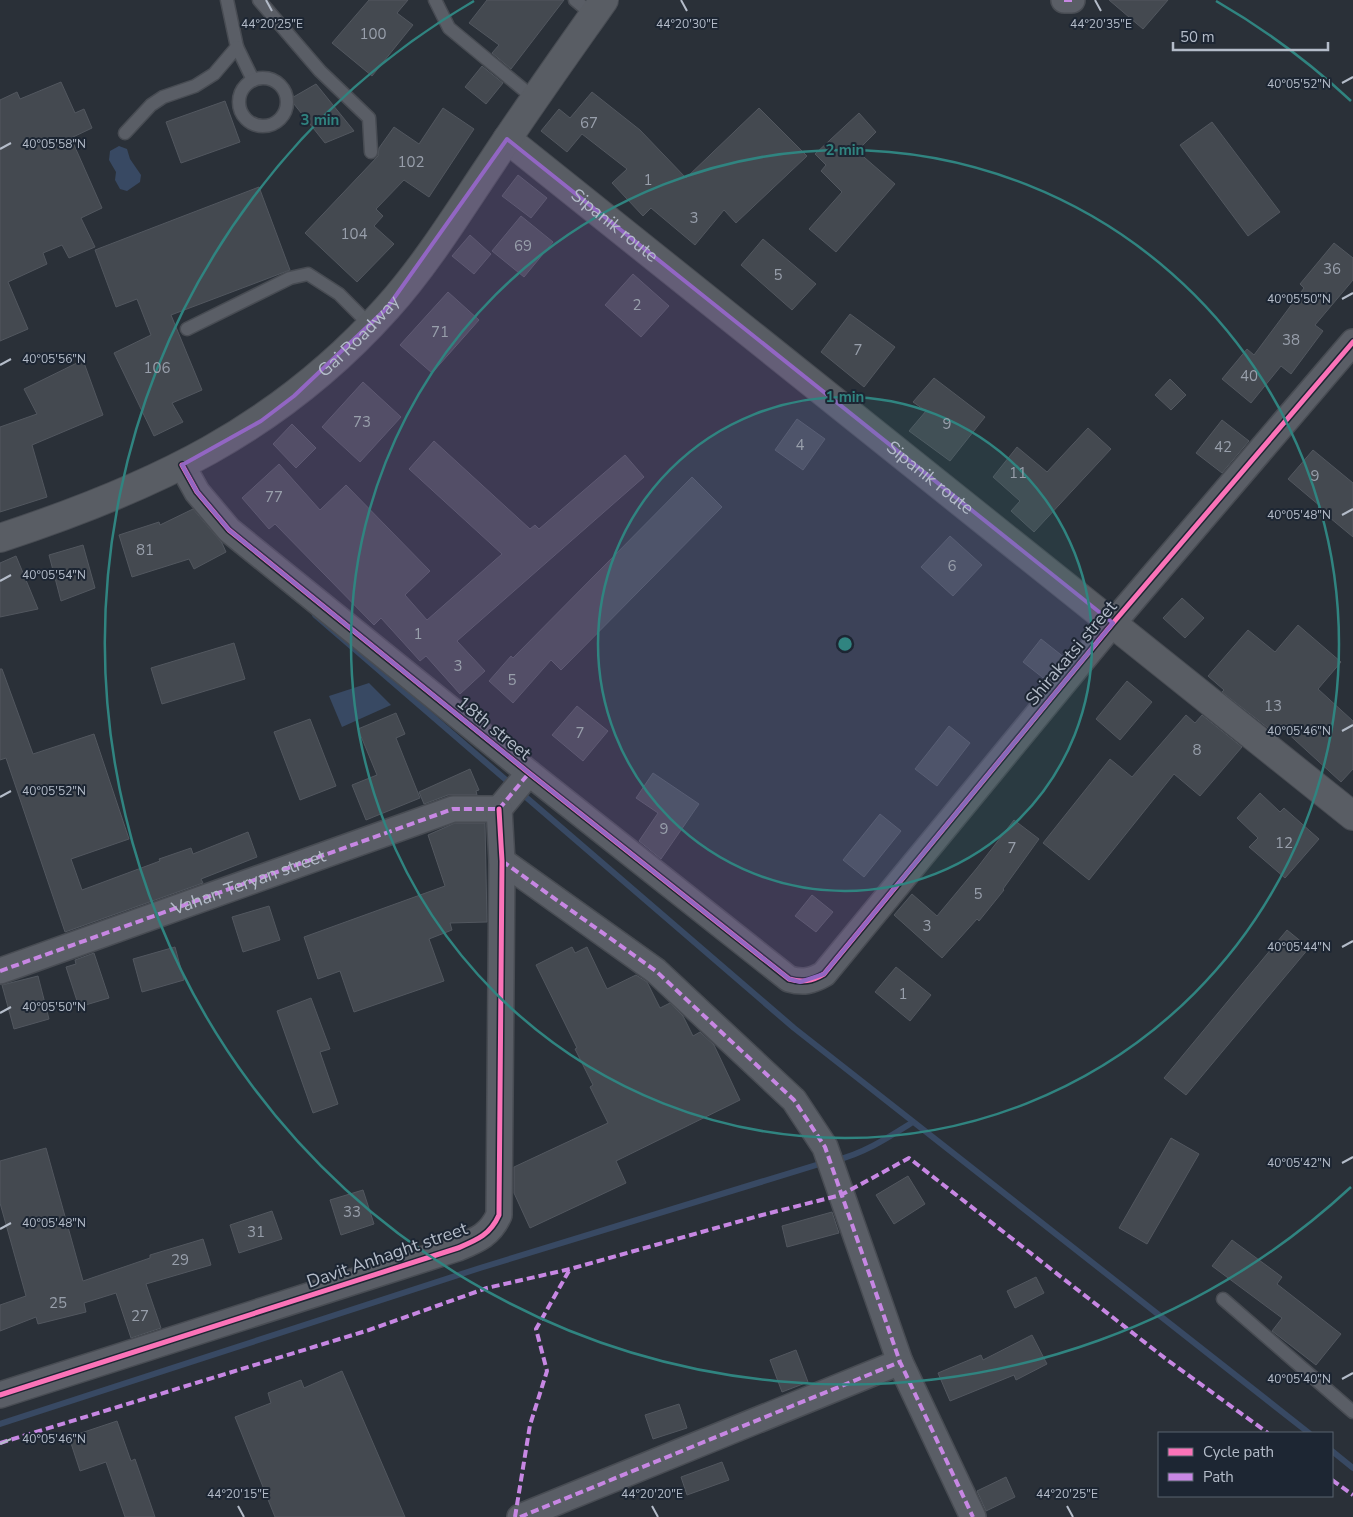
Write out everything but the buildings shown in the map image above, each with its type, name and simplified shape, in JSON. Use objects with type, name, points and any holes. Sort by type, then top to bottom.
[{"type":"main road","name":"Gai Roadway","points":[[0,538],[136,489],[261,421],[294,396],[387,308],[445,232],[535,99],[591,5]]},
{"type":"main road","name":"Sipanik route","points":[[507,139],[1353,816]]},
{"type":"street","points":[[1064,0],[1072,0]]},
{"type":"street","name":"Shirakatsi street","points":[[812,981],[824,974],[1113,623],[1353,342]]},
{"type":"street","name":"18th street","points":[[182,465],[197,492],[229,530],[529,774],[789,979],[800,982],[812,981]]},
{"type":"street","points":[[499,809],[529,774]]},
{"type":"street","name":"Vahan Teryan street","points":[[0,971],[453,809],[499,809]]},
{"type":"street","name":"Davit Anhaght street","points":[[0,1395],[458,1248],[482,1237],[493,1229],[499,1215],[502,861],[499,809]]},
{"type":"street","points":[[502,861],[656,971],[794,1100],[825,1147],[900,1362],[973,1517]]},
{"type":"street","points":[[520,1517],[900,1362]]},
{"type":"lane","points":[[227,0],[238,47],[253,80]]},
{"type":"lane","points":[[259,0],[320,71],[369,118],[371,152]]},
{"type":"lane","points":[[435,0],[449,28],[535,99]]},
{"type":"lane","points":[[125,133],[151,105],[163,97],[195,86],[214,74],[238,47]]},
{"type":"lane","points":[[187,329],[290,278],[308,274],[339,294],[370,324]]},
{"type":"lane","points":[[1222,1299],[1353,1412]]},
{"type":"highlighted area","points":[[507,139],[1113,623],[824,974],[800,982],[789,979],[529,773],[229,530],[197,492],[182,465],[261,421],[294,396],[387,308]]},
{"type":"water","points":[[119,146],[127,149],[130,159],[141,175],[140,182],[127,191],[120,189],[115,180],[116,172],[109,160],[110,151]]},
{"type":"water","points":[[369,683],[391,705],[342,727],[329,696]]},
{"type":"waterway","points":[[315,615],[513,786]]},
{"type":"waterway","points":[[520,792],[794,1028],[1308,1432]]},
{"type":"waterway","points":[[836,1160],[866,1149],[913,1122]]},
{"type":"waterway","points":[[0,1424],[480,1268],[826,1162]]},
{"type":"waterway","points":[[1333,1452],[1353,1468]]},
{"type":"marked path","points":[[1064,0],[1072,0]]},
{"type":"marked path","points":[[499,809],[529,773]]},
{"type":"marked path","points":[[0,971],[453,809],[499,809]]},
{"type":"marked path","points":[[502,861],[656,971],[794,1100],[825,1147],[900,1362],[973,1517]]},
{"type":"marked path","points":[[0,1443],[369,1330],[487,1288],[570,1269],[762,1215],[841,1195],[909,1158],[1166,1359],[1267,1432]]},
{"type":"marked path","points":[[515,1517],[530,1425],[547,1371],[536,1329],[570,1269]]},
{"type":"marked path","points":[[520,1517],[900,1362]]},
{"type":"marked path","points":[[1333,1481],[1353,1495]]},
{"type":"cycle path","points":[[182,465],[197,492],[229,530],[529,773],[789,979],[807,981],[824,974],[1113,623],[1353,342]]},
{"type":"cycle path","points":[[0,1395],[458,1248],[487,1232],[499,1215],[502,861],[499,809]]}]
